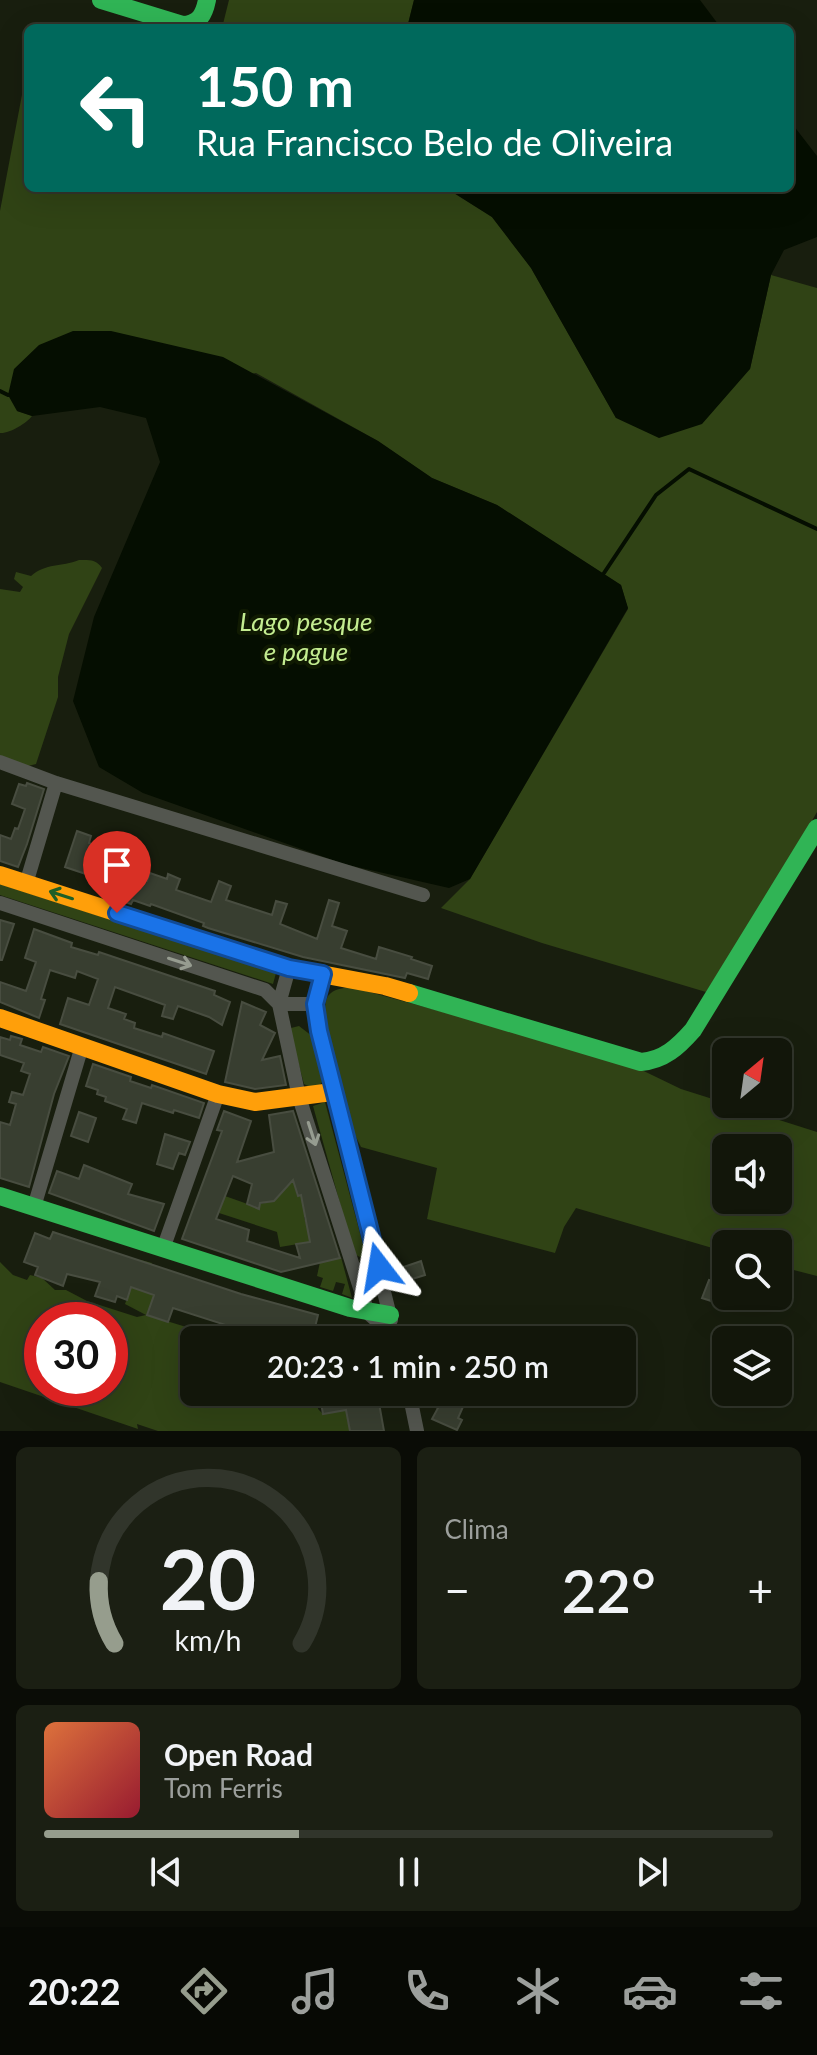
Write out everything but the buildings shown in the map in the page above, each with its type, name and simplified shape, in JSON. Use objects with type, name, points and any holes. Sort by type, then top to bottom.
[{"type":"street","points":[[101,0],[180,24]]},
{"type":"street","points":[[195,24],[200,20],[207,0]]},
{"type":"street","points":[[0,762],[56,783],[423,895]]},
{"type":"street","points":[[26,884],[56,783]]},
{"type":"street","points":[[0,875],[289,968],[385,986],[641,1062],[657,1061],[672,1054],[693,1030],[817,828]]},
{"type":"street","points":[[0,903],[265,990],[279,1004],[315,1004]]},
{"type":"street","points":[[289,968],[279,1004],[299,1097],[368,1313],[382,1326]]},
{"type":"street","points":[[323,974],[315,1004],[332,1092],[392,1326]]},
{"type":"street","points":[[0,1018],[218,1094],[255,1102],[332,1092]]},
{"type":"street","points":[[34,1207],[82,1046]]},
{"type":"street","points":[[163,1249],[218,1094]]},
{"type":"street","points":[[0,1196],[368,1313],[390,1315]]},
{"type":"street","points":[[412,1406],[417,1431]]},
{"type":"green space","points":[[229,0],[414,0],[408,24],[223,24]]},
{"type":"green space","points":[[24,84],[24,192],[452,192],[492,217],[531,268],[616,418],[750,369],[771,275],[817,288],[817,812],[706,992],[542,943],[441,908],[470,879],[628,609],[621,585],[497,505],[432,478],[378,441],[256,373],[17,411],[32,416],[18,428],[0,433],[0,211]]},
{"type":"green space","points":[[79,560],[95,562],[102,568],[69,634],[58,677],[58,697],[36,764],[28,766],[0,757],[0,589],[20,592],[23,587],[14,579],[16,572],[31,576],[48,567]]},
{"type":"green space","points":[[0,884],[276,973],[273,984],[0,895]]},
{"type":"green space","points":[[351,987],[623,1061],[681,1089],[712,1099],[712,1118],[773,1118],[817,1132],[817,1276],[792,1270],[792,1230],[712,1230],[712,1248],[576,1208],[564,1227],[555,1253],[427,1219],[437,1168],[361,1147],[338,1101],[344,1093],[327,1029],[325,1004],[328,996],[338,989]]},
{"type":"green space","points":[[299,1026],[312,1036],[322,1082],[319,1086],[304,1084],[290,1032],[291,1028]]},
{"type":"green space","points":[[325,1102],[365,1252],[362,1258],[354,1254],[313,1106]]},
{"type":"green space","points":[[293,1180],[297,1195],[301,1195],[310,1215],[304,1217],[307,1227],[326,1253],[304,1243],[280,1247],[277,1232],[219,1213],[225,1196],[259,1208],[260,1204],[274,1201]]},
{"type":"green space","points":[[341,1257],[352,1298],[342,1294],[345,1284],[336,1282],[333,1291],[320,1287],[323,1278],[317,1276],[320,1262]]},
{"type":"green space","points":[[141,1260],[152,1263],[143,1291],[154,1295],[147,1315],[183,1326],[180,1326],[180,1406],[318,1406],[323,1414],[346,1410],[348,1423],[354,1422],[356,1431],[158,1431],[137,1424],[138,1429],[70,1406],[128,1406],[128,1314],[137,1317],[146,1315],[126,1302]]},
{"type":"green space","points":[[0,1262],[13,1275],[27,1280],[30,1275],[42,1278],[55,1290],[66,1290],[90,1302],[24,1302],[24,1390],[0,1382]]},
{"type":"water","points":[[414,0],[700,0],[718,24],[408,24]]},
{"type":"water","points":[[794,126],[817,156],[817,237],[784,250],[771,275],[750,369],[702,424],[659,438],[616,418],[531,268],[492,217],[452,192],[794,192]]},
{"type":"water","name":"Lago pesque e pague","points":[[73,331],[111,331],[223,357],[378,441],[432,478],[497,505],[621,585],[628,608],[470,879],[449,888],[344,864],[143,793],[99,767],[73,701],[94,617],[160,462],[146,418],[100,407],[32,416],[17,411],[8,395],[14,369],[39,345]]},
{"type":"waterway","points":[[0,391],[8,395]]},
{"type":"waterway","points":[[604,573],[656,495],[689,469],[817,529]]},
{"type":"traffic: fast","points":[[101,0],[180,24]]},
{"type":"traffic: fast","points":[[188,24],[200,18],[207,0]]},
{"type":"traffic: fast","points":[[409,993],[641,1062],[657,1059],[676,1047],[693,1030],[817,828]]},
{"type":"traffic: fast","points":[[0,1196],[350,1308],[390,1315]]},
{"type":"traffic: slow","points":[[0,875],[289,968],[409,993]]},
{"type":"traffic: slow","points":[[0,1018],[218,1094],[255,1102],[332,1092]]},
{"type":"route","points":[[117,913],[289,968],[323,974],[315,1004],[319,1031],[332,1092],[379,1267]]}]
